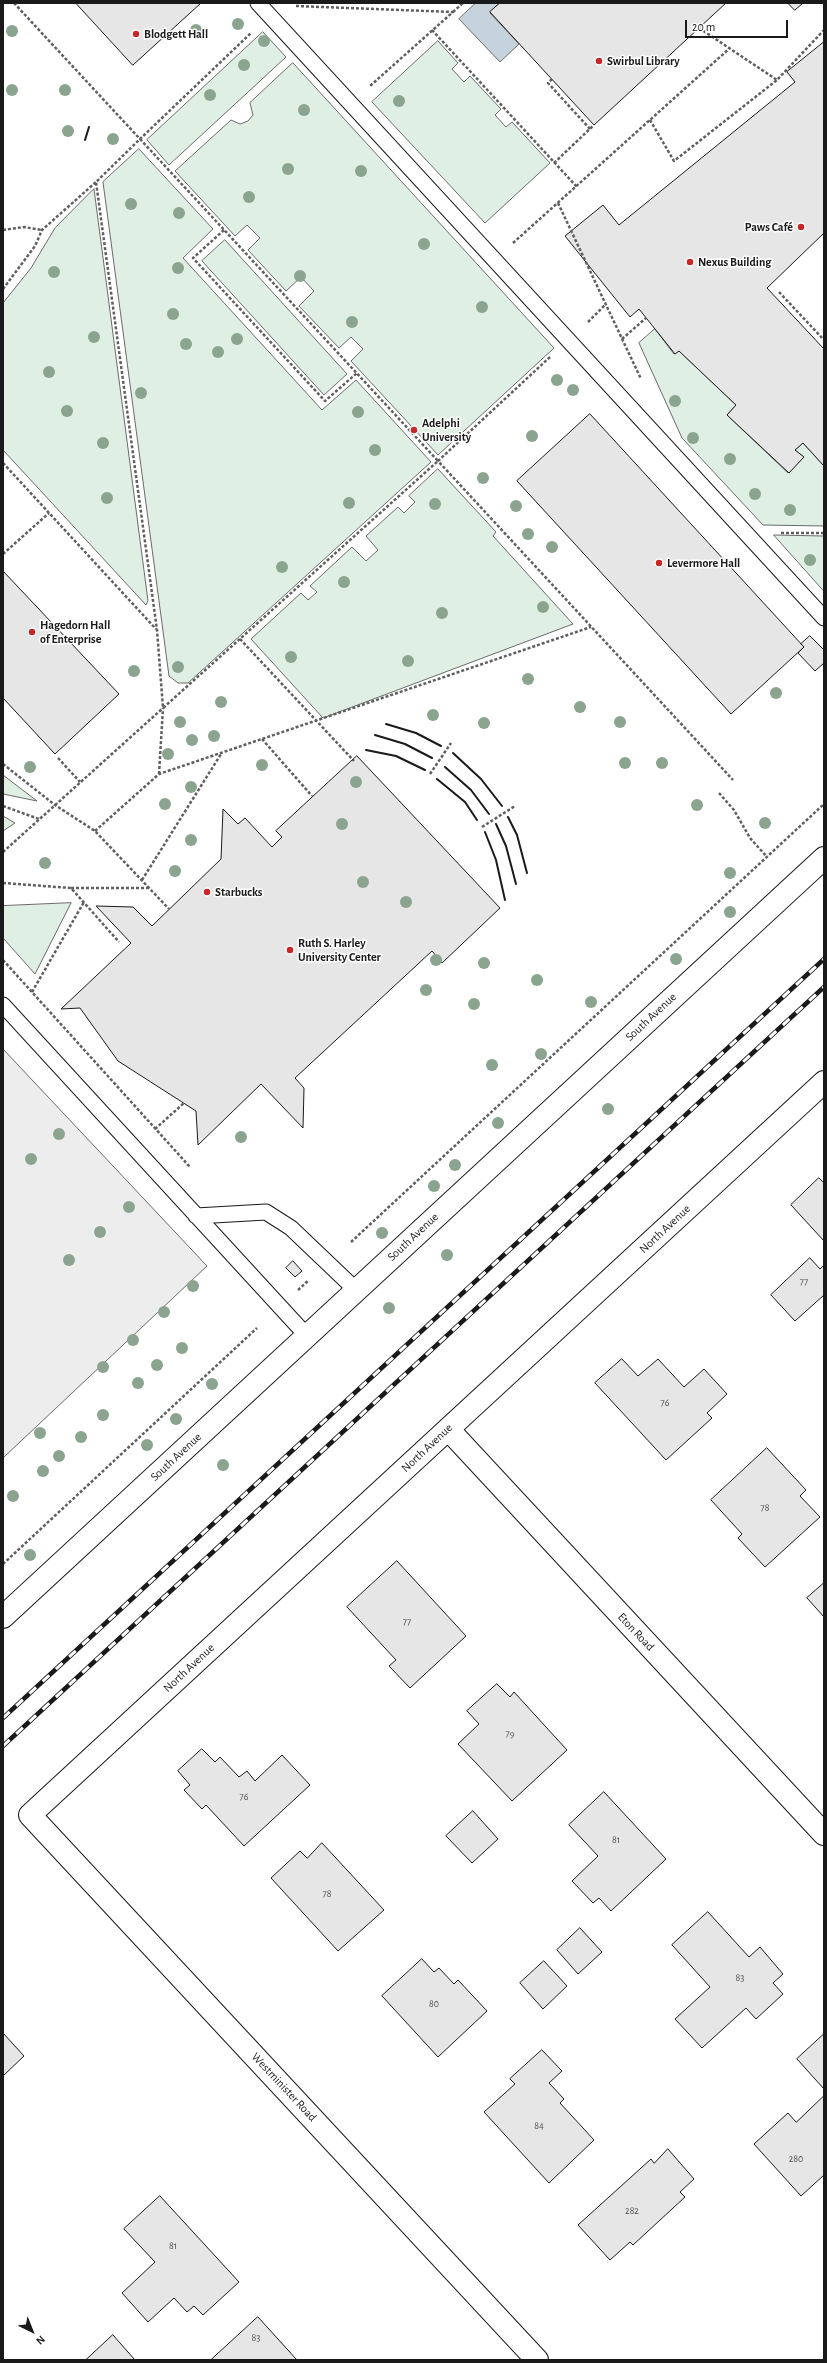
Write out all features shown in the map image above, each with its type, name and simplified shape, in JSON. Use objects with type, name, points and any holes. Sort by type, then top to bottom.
[{"type":"street","name":"South Avenue","points":[[3,1617],[824,858]]},
{"type":"street","name":"North Avenue","points":[[30,1815],[824,1082]]},
{"type":"street","name":"Eton Road","points":[[448,1429],[824,1834]]},
{"type":"street","name":"Westminister Road","points":[[30,1815],[537,2360]]},
{"type":"lane","points":[[258,3],[824,618]]},
{"type":"lane","points":[[3,1005],[307,1336]]},
{"type":"lane","points":[[196,1216],[266,1212],[291,1228],[356,1290]]},
{"type":"path","points":[[14,3],[733,780]]},
{"type":"path","points":[[323,6],[327,3]]},
{"type":"path","points":[[351,103],[463,3]]},
{"type":"path","points":[[294,6],[453,12]]},
{"type":"path","points":[[699,28],[777,80]]},
{"type":"path","points":[[432,30],[577,186]]},
{"type":"path","points":[[650,120],[674,161],[777,80],[824,30]]},
{"type":"path","points":[[3,289],[35,246],[42,230],[96,182],[252,32]]},
{"type":"path","points":[[495,260],[730,48]]},
{"type":"path","points":[[552,79],[548,83],[590,129]]},
{"type":"path","points":[[554,163],[594,125]]},
{"type":"path","points":[[96,182],[157,630],[163,708],[159,774]]},
{"type":"path","points":[[558,203],[642,380]]},
{"type":"path","points":[[3,230],[24,227],[42,230]]},
{"type":"path","points":[[224,230],[193,258],[309,384],[325,401],[357,373]]},
{"type":"path","points":[[779,292],[824,340]]},
{"type":"path","points":[[3,852],[438,462],[606,304]]},
{"type":"path","points":[[622,339],[646,318]]},
{"type":"path","points":[[3,463],[157,630]]},
{"type":"path","points":[[3,554],[49,513]]},
{"type":"path","points":[[745,532],[824,533]]},
{"type":"path","points":[[95,831],[159,774],[591,627]]},
{"type":"path","points":[[240,639],[318,720],[354,761]]},
{"type":"path","points":[[262,739],[312,796]]},
{"type":"path","points":[[430,774],[451,743]]},
{"type":"path","points":[[142,880],[221,753]]},
{"type":"path","points":[[58,758],[80,782]]},
{"type":"path","points":[[3,764],[54,805],[95,831],[169,909]]},
{"type":"path","points":[[719,793],[734,810],[750,838],[767,857]]},
{"type":"path","points":[[351,1242],[824,804]]},
{"type":"path","points":[[3,806],[40,819]]},
{"type":"path","points":[[482,827],[515,806]]},
{"type":"path","points":[[3,883],[71,888],[150,888]]},
{"type":"path","points":[[71,888],[119,942]]},
{"type":"path","points":[[32,992],[84,902]]},
{"type":"path","points":[[3,960],[192,1169]]},
{"type":"path","points":[[156,1129],[184,1103]]},
{"type":"path","points":[[295,1293],[312,1278]]},
{"type":"path","points":[[3,1564],[257,1328]]},
{"type":"green space","points":[[263,32],[286,57],[169,165],[147,140]]},
{"type":"green space","points":[[438,41],[458,63],[452,69],[464,82],[470,76],[501,109],[495,115],[506,127],[512,122],[550,163],[485,223],[372,102]]},
{"type":"green space","points":[[293,63],[554,348],[438,455],[351,361],[363,349],[351,337],[339,348],[299,306],[314,291],[301,277],[286,291],[248,250],[260,238],[247,225],[235,236],[175,171],[231,120],[240,124],[248,121],[253,115],[250,103]]},
{"type":"green space","points":[[139,149],[213,229],[183,258],[322,410],[356,380],[431,462],[188,683],[178,683],[169,676],[103,182]]},
{"type":"green space","points":[[94,189],[148,601],[146,605],[3,450],[3,303],[31,268],[55,228]]},
{"type":"green space","points":[[225,240],[347,374],[324,395],[202,261]]},
{"type":"green space","points":[[655,329],[674,354],[679,351],[736,405],[727,415],[788,473],[804,457],[795,450],[803,443],[824,466],[824,526],[763,525],[682,438],[639,343]]},
{"type":"green space","points":[[438,469],[496,532],[493,536],[573,624],[323,718],[251,639],[301,593],[308,600],[317,592],[310,586],[352,547],[366,561],[378,550],[366,536],[398,507],[404,513],[415,502],[409,496]]},
{"type":"green space","points":[[774,535],[824,536],[824,591]]},
{"type":"green space","points":[[3,775],[37,801],[3,794]]},
{"type":"green space","points":[[3,816],[15,823],[3,831]]},
{"type":"green space","points":[[71,903],[35,974],[3,938],[3,906]]},
{"type":"shaded area","points":[[476,3],[500,3],[490,13],[519,44],[500,62],[459,19]]},
{"type":"shaded area","points":[[3,1049],[207,1266],[3,1458]]},
{"type":"building","name":"Blodgett Hall","points":[[76,3],[201,3],[133,65]]},
{"type":"building","name":"Swirbul Library","points":[[500,3],[726,3],[594,125],[490,12]]},
{"type":"building","points":[[788,3],[803,3],[795,10]]},
{"type":"building","name":"Nexus Building","points":[[824,42],[824,233],[767,288],[824,349],[824,466],[803,443],[795,450],[804,457],[789,473],[727,415],[736,405],[679,351],[675,354],[639,309],[630,317],[565,236],[603,205],[619,225],[795,82],[787,72]]},
{"type":"building","name":"Levermore Hall","points":[[590,414],[804,647],[731,714],[517,481]]},
{"type":"building","name":"Hagedorn Hall of Enterprise","points":[[3,571],[119,694],[55,754],[3,698]]},
{"type":"building","points":[[810,636],[824,650],[824,663],[815,671],[798,653],[804,647],[801,644]]},
{"type":"building","name":"Ruth S. Harley University Center","points":[[357,756],[500,908],[442,963],[432,951],[295,1078],[304,1088],[303,1128],[261,1084],[198,1145],[196,1111],[118,1061],[80,1008],[61,1009],[131,943],[96,906],[133,907],[152,926],[221,859],[223,809],[238,824],[245,818],[272,847],[282,837],[276,831]]},
{"type":"building","points":[[819,1178],[824,1183],[824,1241],[791,1205]]},
{"type":"building","points":[[810,1258],[820,1269],[824,1265],[824,1295],[795,1321],[771,1295]]},
{"type":"building","points":[[293,1261],[302,1271],[295,1277],[286,1268]]},
{"type":"building","points":[[622,1359],[638,1376],[658,1359],[684,1387],[704,1369],[727,1394],[707,1413],[712,1418],[666,1460],[595,1383]]},
{"type":"building","points":[[767,1448],[806,1490],[800,1496],[820,1517],[765,1567],[738,1538],[742,1534],[711,1500]]},
{"type":"building","points":[[397,1561],[466,1636],[410,1688],[389,1666],[396,1660],[347,1607]]},
{"type":"building","points":[[824,1583],[824,1617],[807,1598]]},
{"type":"building","points":[[497,1684],[510,1697],[514,1692],[567,1750],[512,1801],[458,1744],[479,1724],[467,1711]]},
{"type":"building","points":[[202,1749],[215,1762],[220,1757],[239,1777],[247,1771],[255,1781],[282,1755],[310,1785],[244,1846],[206,1805],[202,1809],[184,1790],[190,1785],[178,1771]]},
{"type":"building","points":[[604,1792],[666,1859],[611,1911],[599,1898],[593,1903],[572,1881],[598,1856],[569,1825]]},
{"type":"building","points":[[473,1811],[498,1839],[472,1863],[446,1836]]},
{"type":"building","points":[[322,1843],[384,1910],[338,1951],[271,1878],[300,1851],[307,1858]]},
{"type":"building","points":[[708,1912],[749,1957],[760,1947],[783,1974],[773,1983],[783,1994],[756,2019],[746,2008],[702,2048],[675,2019],[710,1987],[672,1945]]},
{"type":"building","points":[[580,1928],[602,1952],[578,1974],[557,1950]]},
{"type":"building","points":[[422,1959],[434,1972],[439,1968],[454,1984],[458,1980],[487,2011],[438,2057],[382,1996]]},
{"type":"building","points":[[544,1961],[567,1986],[543,2009],[520,1983]]},
{"type":"building","points":[[3,2033],[24,2056],[3,2076]]},
{"type":"building","points":[[824,2034],[824,2089],[797,2059]]},
{"type":"building","points":[[542,2050],[562,2071],[549,2083],[564,2099],[560,2103],[594,2140],[549,2183],[484,2112],[515,2084],[510,2079]]},
{"type":"building","points":[[824,2096],[824,2175],[801,2196],[754,2144],[788,2113],[796,2122]]},
{"type":"building","points":[[668,2149],[694,2179],[680,2192],[685,2197],[633,2245],[630,2242],[610,2260],[578,2225],[651,2159],[654,2163]]},
{"type":"building","points":[[160,2196],[239,2282],[203,2315],[194,2306],[187,2312],[174,2298],[148,2322],[122,2293],[155,2262],[124,2229]]},
{"type":"building","points":[[258,2317],[297,2360],[211,2360]]},
{"type":"building","points":[[113,2335],[135,2360],[86,2360]]},
{"type":"railway","points":[[3,1718],[824,959]]},
{"type":"railway","points":[[3,1746],[824,987]]},
{"type":"wall","points":[[85,140],[89,127]]},
{"type":"wall","points":[[386,724],[416,733],[441,746]]},
{"type":"wall","points":[[375,735],[405,744],[432,758]]},
{"type":"wall","points":[[366,750],[396,756],[425,770]]},
{"type":"wall","points":[[453,753],[481,779],[502,806]]},
{"type":"wall","points":[[445,767],[471,790],[489,814]]},
{"type":"wall","points":[[437,779],[465,802],[477,820]]},
{"type":"wall","points":[[508,817],[517,835],[527,873]]},
{"type":"wall","points":[[496,824],[506,846],[516,884]]},
{"type":"wall","points":[[485,832],[496,860],[505,900]]},
{"type":"place","name":"Blodgett Hall","points":[[136,34]]},
{"type":"place","name":"Swirbul Library","points":[[599,61]]},
{"type":"place","name":"Paws Café","points":[[801,227]]},
{"type":"place","name":"Nexus Building","points":[[690,262]]},
{"type":"place","name":"Adelphi University","points":[[414,430]]},
{"type":"place","name":"Levermore Hall","points":[[659,563]]},
{"type":"place","name":"Hagedorn Hall of Enterprise","points":[[32,632]]},
{"type":"place","name":"Starbucks","points":[[207,892]]},
{"type":"place","name":"Ruth S. Harley University Center","points":[[290,950]]}]
